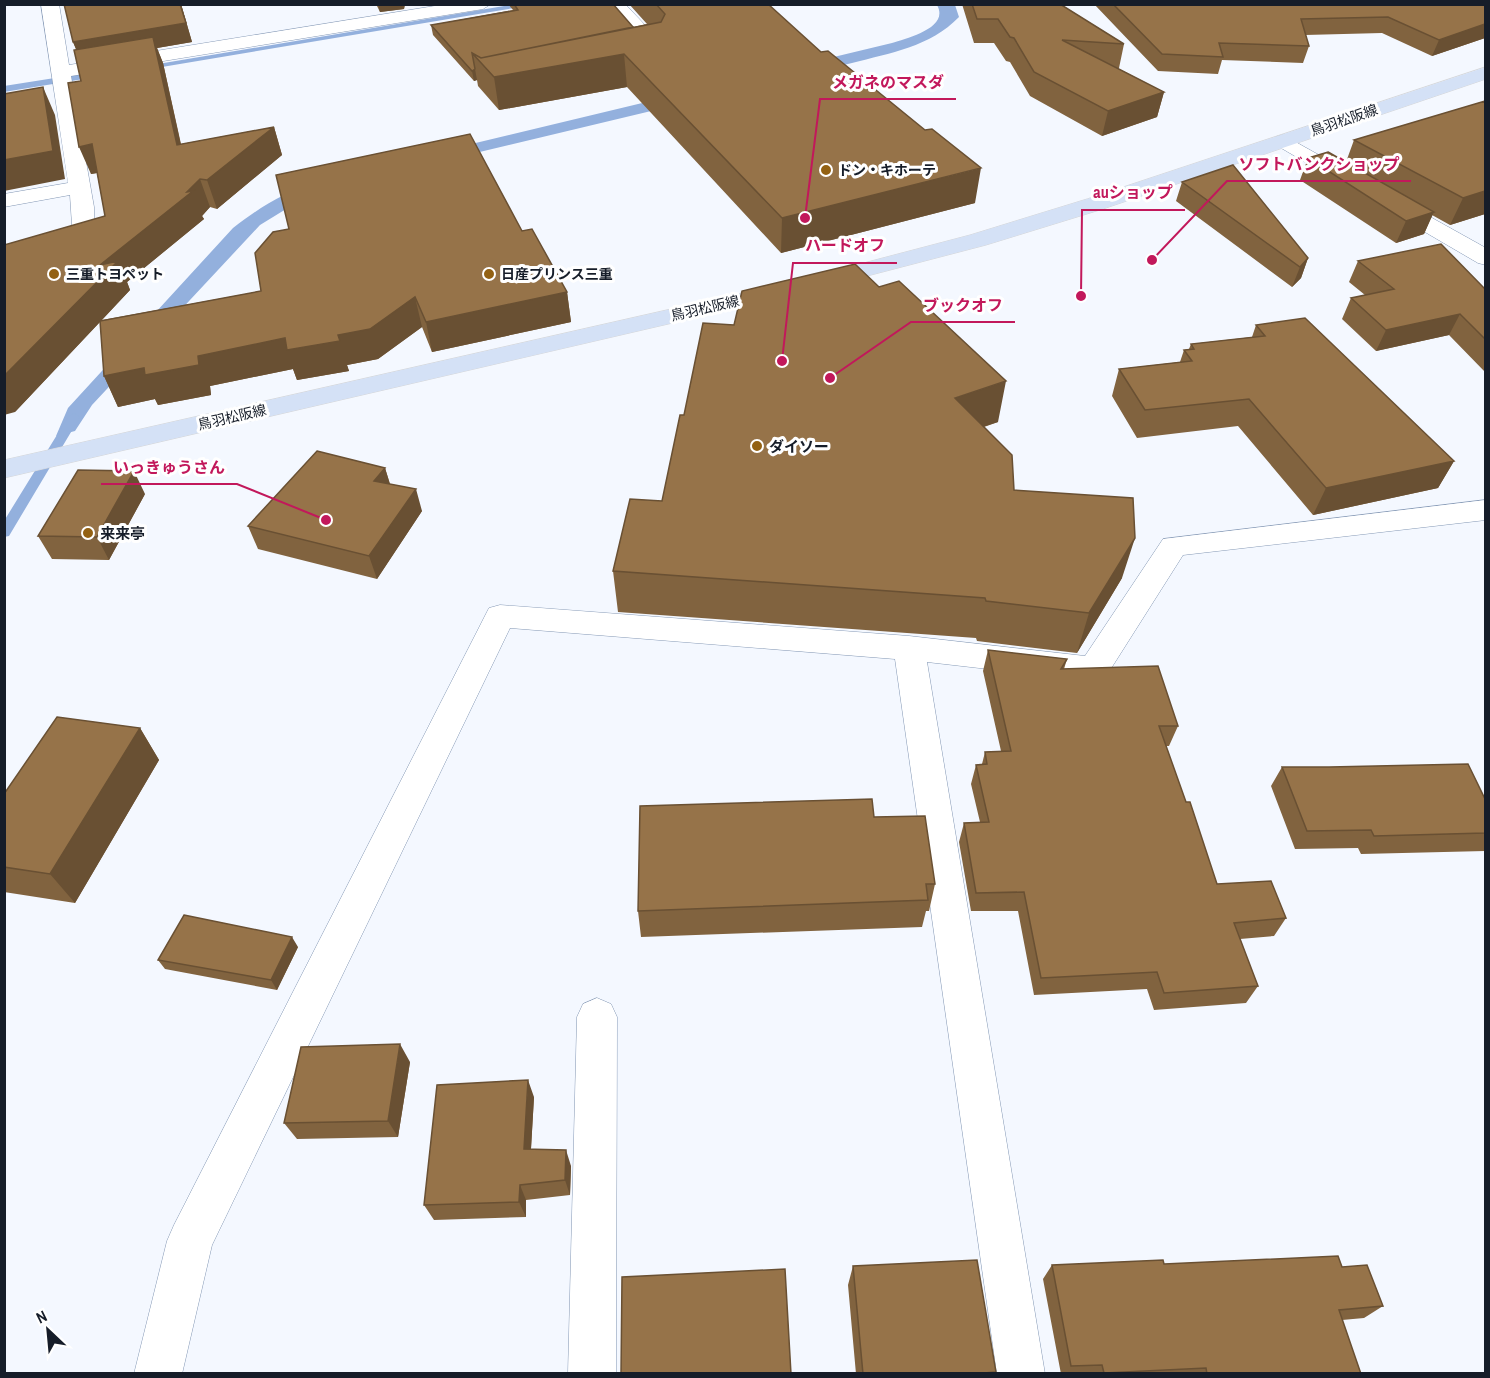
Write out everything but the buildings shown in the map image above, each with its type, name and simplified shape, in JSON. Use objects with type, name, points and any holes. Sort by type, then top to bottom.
[{"type":"main road","name":"鳥羽松阪線","points":[[1428,91],[1485,66]]},
{"type":"main road","name":"鳥羽松阪線","points":[[4,469],[813,283],[978,240],[1485,73]]},
{"type":"street","points":[[4,266],[84,244],[80,187],[50,4]]},
{"type":"street","points":[[62,77],[483,4]]},
{"type":"street","points":[[615,4],[656,47],[622,54]]},
{"type":"street","points":[[1283,141],[1485,258]]},
{"type":"street","points":[[4,201],[80,187]]},
{"type":"street","points":[[158,1374],[190,1241],[500,616],[909,648],[1093,669],[1174,546],[1485,510]]},
{"type":"street","points":[[909,648],[1021,1374]]},
{"type":"street","points":[[592,1374],[597,1017]]},
{"type":"water","points":[[937,5],[955,5],[959,17],[948,27],[909,48],[337,186],[304,198],[260,225],[92,405],[75,431],[56,436],[68,408],[233,228],[283,195],[317,181],[892,43],[916,35],[932,26],[938,20]]},
{"type":"waterway","points":[[144,67],[534,4]]},
{"type":"waterway","points":[[4,89],[99,74]]},
{"type":"waterway","points":[[4,533],[74,417]]},
{"type":"place","name":"ドン・キホーテ","points":[[826,170]]},
{"type":"place","name":"メガネのマスダ","points":[[805,218]]},
{"type":"place","name":"ソフトバンクショップ","points":[[1152,260]]},
{"type":"place","name":"三重トヨペット","points":[[54,274]]},
{"type":"place","name":"日産プリンス三重","points":[[489,274]]},
{"type":"place","name":"auショップ","points":[[1081,296]]},
{"type":"place","name":"ハードオフ","points":[[782,361]]},
{"type":"place","name":"ブックオフ","points":[[830,378]]},
{"type":"place","name":"ダイソー","points":[[757,446]]},
{"type":"place","name":"いっきゅうさん","points":[[326,520]]},
{"type":"place","name":"来来亭","points":[[88,533]]}]
